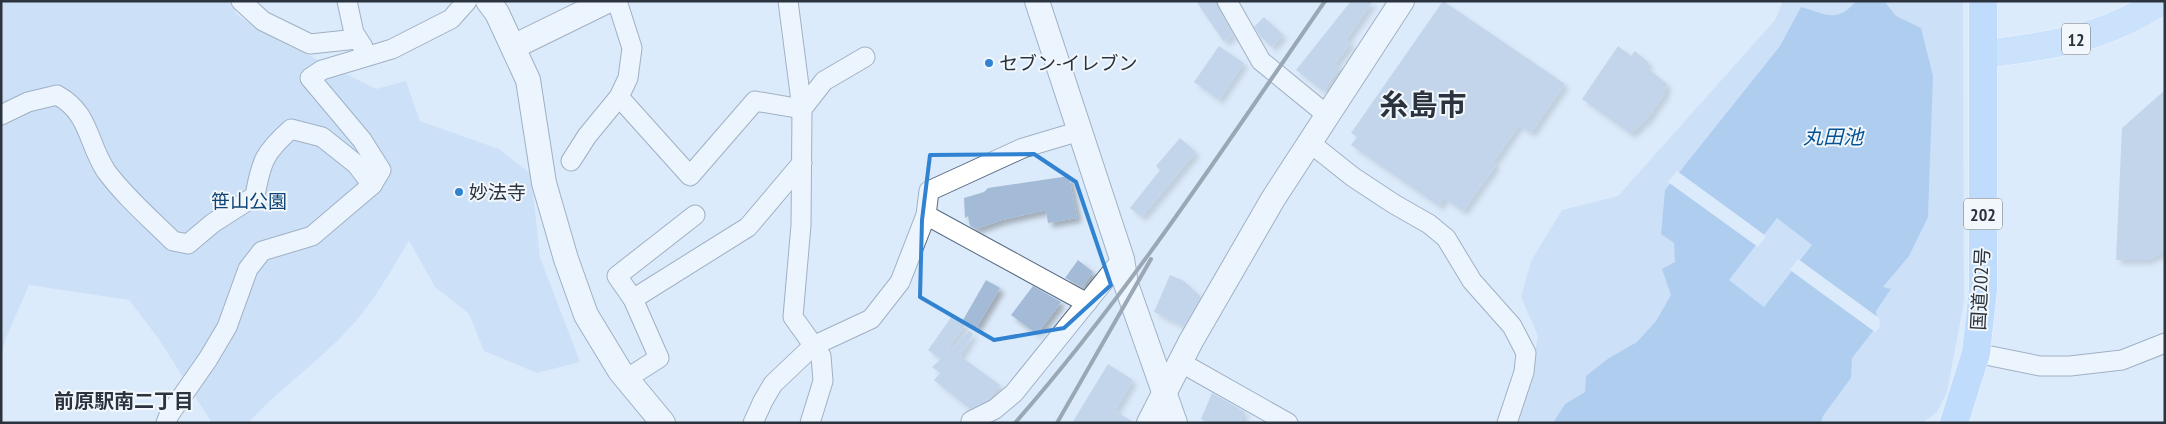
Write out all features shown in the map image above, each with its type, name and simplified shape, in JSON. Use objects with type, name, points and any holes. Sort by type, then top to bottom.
[{"type":"highway","name":"国道202号","points":[[1954,423],[1976,353],[1983,290],[1983,1]]},
{"type":"main road","name":"12","points":[[1984,54],[2060,44],[2107,30],[2143,13],[2161,1]]},
{"type":"street","points":[[241,1],[263,20],[310,44],[357,39]]},
{"type":"street","points":[[347,1],[357,39],[370,56]]},
{"type":"street","points":[[166,423],[227,326],[248,269],[262,251],[312,236],[372,185],[381,170],[362,140],[310,78],[322,70],[392,49],[450,19],[467,1]]},
{"type":"street","points":[[488,1],[497,13],[528,80],[544,183],[566,259],[586,314],[626,379],[663,423]]},
{"type":"street","points":[[514,47],[606,1]]},
{"type":"street","points":[[571,161],[586,136],[619,97],[628,78],[632,48],[617,1]]},
{"type":"street","points":[[788,1],[802,109],[801,225],[793,317],[821,356],[823,381],[810,423]]},
{"type":"street","points":[[1227,1],[1261,61],[1327,115]]},
{"type":"street","points":[[1150,423],[1180,362],[1273,199],[1402,1]]},
{"type":"street","points":[[1043,4],[1080,131],[1122,260],[1126,284],[1175,423]]},
{"type":"street","points":[[802,109],[824,81],[865,57]]},
{"type":"street","points":[[1,115],[28,102],[56,95],[68,102],[80,113],[106,170],[173,241],[182,244],[188,244],[213,223],[255,196],[259,172],[270,147],[290,129],[322,137],[356,164],[372,185]]},
{"type":"street","points":[[619,97],[690,176],[755,102],[802,109]]},
{"type":"street","points":[[753,423],[762,401],[773,384],[813,346],[870,319],[900,282],[926,215],[929,191],[1023,148],[1080,131]]},
{"type":"street","points":[[1309,142],[1353,177],[1429,224],[1446,238],[1472,281],[1512,326],[1526,353],[1524,372],[1507,423]]},
{"type":"street","points":[[633,300],[748,226],[802,164]]},
{"type":"street","points":[[626,379],[659,358],[633,300],[617,276],[695,215]]},
{"type":"street","points":[[926,215],[1087,303]]},
{"type":"street","points":[[971,421],[995,409],[1014,393],[1122,260]]},
{"type":"street","points":[[1976,353],[2040,366],[2070,366],[2122,360],[2165,343]]},
{"type":"street","points":[[1180,362],[1288,423]]},
{"type":"highlighted area","points":[[1034,154],[1076,182],[1111,285],[1064,328],[994,340],[920,297],[922,220],[930,155]]},
{"type":"green space","name":"笹山公園","points":[[1,1],[231,1],[236,14],[270,36],[376,89],[406,81],[420,121],[499,149],[531,174],[540,257],[580,362],[537,373],[484,351],[469,314],[435,287],[409,241],[377,294],[362,314],[329,349],[274,397],[248,423],[212,423],[158,338],[129,300],[29,285],[6,338],[1,357]]},
{"type":"green space","name":"丸田池","points":[[1783,1],[1963,1],[1964,302],[1947,392],[1937,412],[1922,423],[1513,423],[1532,367],[1538,336],[1521,297],[1531,261],[1562,210],[1618,196],[1775,20]]},
{"type":"water","name":"丸田池","points":[[1856,1],[1885,2],[1896,16],[1921,28],[1933,76],[1928,217],[1909,256],[1883,287],[1891,289],[1876,311],[1877,326],[1852,358],[1851,378],[1823,416],[1821,423],[1553,423],[1565,404],[1585,392],[1586,376],[1609,358],[1637,342],[1656,321],[1671,295],[1662,269],[1675,262],[1674,243],[1661,234],[1665,190],[1780,46],[1801,7],[1831,15],[1843,13]],"holes":[[[1777,218],[1812,245],[1764,307],[1729,280]]]},
{"type":"pier","points":[[1677,171],[1766,236],[1758,247],[1668,182]]},
{"type":"pier","points":[[1798,259],[1879,318],[1880,327],[1875,332],[1790,270]]},
{"type":"building","points":[[1196,1],[1216,1],[1233,35],[1224,42]]},
{"type":"building","points":[[1351,1],[1373,1],[1346,40],[1351,43],[1335,64],[1340,67],[1323,91],[1296,70]]},
{"type":"building","points":[[1443,1],[1565,84],[1531,133],[1519,125],[1493,163],[1496,165],[1463,211],[1444,198],[1439,206],[1351,145],[1357,137],[1351,133]]},
{"type":"building","points":[[1264,17],[1283,35],[1272,47],[1260,36],[1254,27]]},
{"type":"building","points":[[1219,46],[1244,63],[1219,100],[1194,82]]},
{"type":"building","points":[[1618,46],[1631,56],[1635,51],[1649,63],[1646,67],[1667,84],[1664,95],[1648,118],[1631,134],[1582,99]]},
{"type":"building","points":[[2165,90],[2165,252],[2147,260],[2116,260],[2122,128]]},
{"type":"building","points":[[1180,138],[1196,152],[1142,217],[1130,208],[1160,170],[1156,166]]},
{"type":"building","points":[[1069,176],[1077,218],[1048,223],[1046,210],[1002,220],[976,229],[970,226],[968,216],[965,218],[964,198],[984,192],[988,188]]},
{"type":"building","points":[[1078,260],[1093,272],[1082,287],[1065,278]]},
{"type":"building","points":[[1170,275],[1184,281],[1201,297],[1184,326],[1154,312]]},
{"type":"building","points":[[986,280],[1000,288],[976,328],[963,320]]},
{"type":"building","points":[[1033,286],[1061,302],[1037,334],[1011,315]]},
{"type":"building","points":[[952,316],[965,325],[949,347],[951,349],[969,331],[973,334],[960,356],[1000,385],[988,400],[970,409],[934,380],[940,373],[932,367],[941,359],[928,350]]},
{"type":"building","points":[[1108,364],[1133,380],[1115,411],[1135,423],[1072,423]]},
{"type":"building","points":[[1212,393],[1245,412],[1240,423],[1208,423],[1201,419]]},
{"type":"railway","points":[[1015,423],[1138,270],[1325,1]]},
{"type":"railway","points":[[1057,423],[1151,259]]},
{"type":"place","name":"セブン-イレブン","points":[[989,63]]},
{"type":"place","name":"妙法寺","points":[[459,192]]},
{"type":"district","name":"糸島市","points":[[1423,104]]},
{"type":"district","name":"前原駅南二丁目","points":[[124,401]]}]
